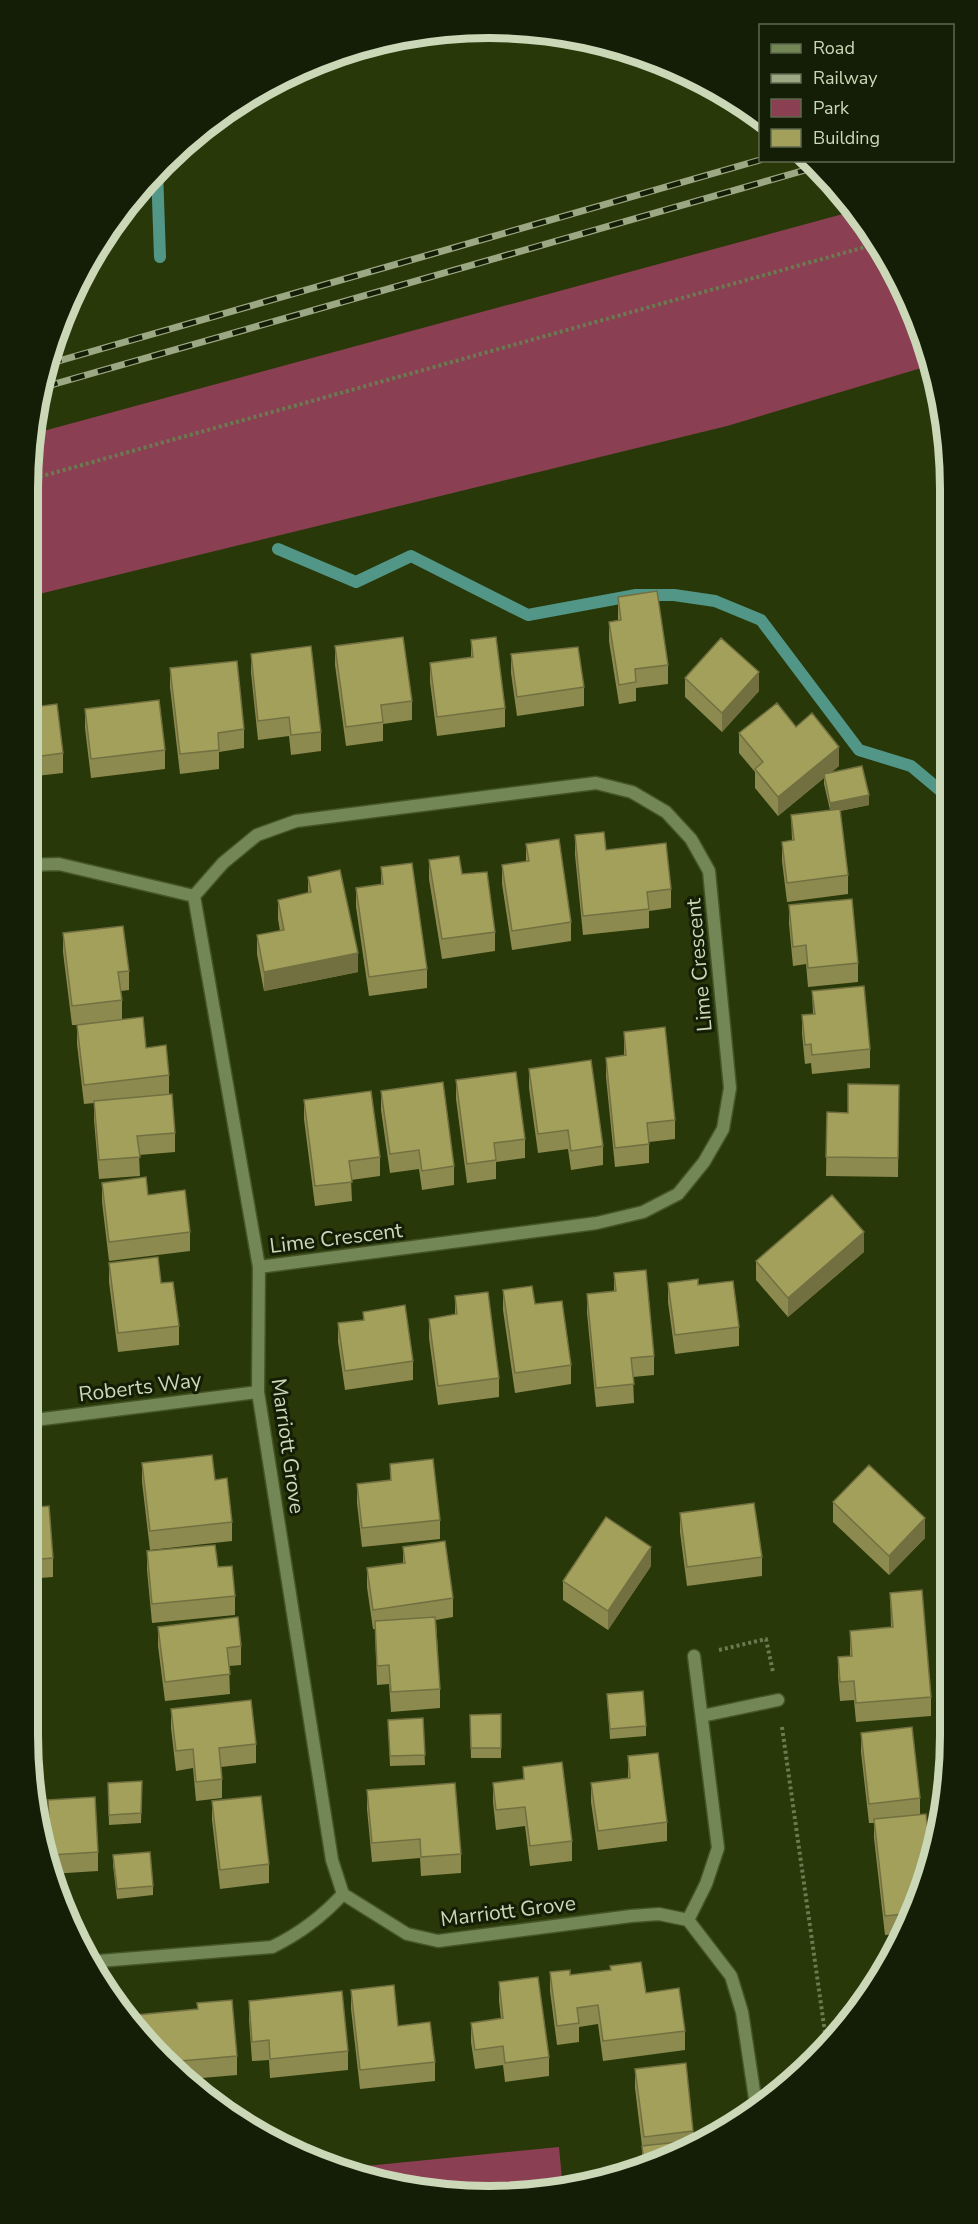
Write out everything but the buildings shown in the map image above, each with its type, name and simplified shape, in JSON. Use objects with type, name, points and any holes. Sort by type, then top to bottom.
[{"type":"street","name":"Lime Crescent","points":[[194,896],[223,863],[257,835],[296,821],[596,783],[632,792],[666,812],[691,839],[709,871],[730,1088],[723,1129],[704,1162],[678,1194],[643,1212],[597,1223],[259,1267]]},
{"type":"street","points":[[38,865],[59,864],[194,896]]},
{"type":"street","name":"Marriott Grove","points":[[194,896],[259,1267],[258,1392],[332,1860],[343,1894],[407,1934],[438,1941],[631,1916],[658,1914],[688,1920]]},
{"type":"street","name":"Roberts Way","points":[[38,1420],[258,1392]]},
{"type":"street","points":[[694,1656],[718,1848],[706,1884],[688,1920],[731,1976],[742,2012],[755,2099]]},
{"type":"street","points":[[702,1716],[778,1700]]},
{"type":"street","points":[[98,1961],[272,1947],[298,1935],[315,1923],[343,1894]]},
{"type":"path","points":[[38,477],[869,246]]},
{"type":"path","points":[[694,1656],[766,1639],[778,1700],[825,2036]]},
{"type":"green space","points":[[846,213],[880,263],[894,289],[917,344],[924,367],[727,426],[38,594],[38,459],[41,432]]},
{"type":"green space","points":[[559,2147],[562,2181],[519,2186],[459,2186],[401,2178],[358,2167]]},
{"type":"waterway","points":[[157,183],[160,257]]},
{"type":"waterway","points":[[278,549],[356,582],[411,556],[528,615],[636,595],[674,595],[715,601],[761,620],[859,750],[911,766],[940,790]]},
{"type":"railway","points":[[56,362],[759,160]]},
{"type":"railway","points":[[50,385],[807,169]]}]
